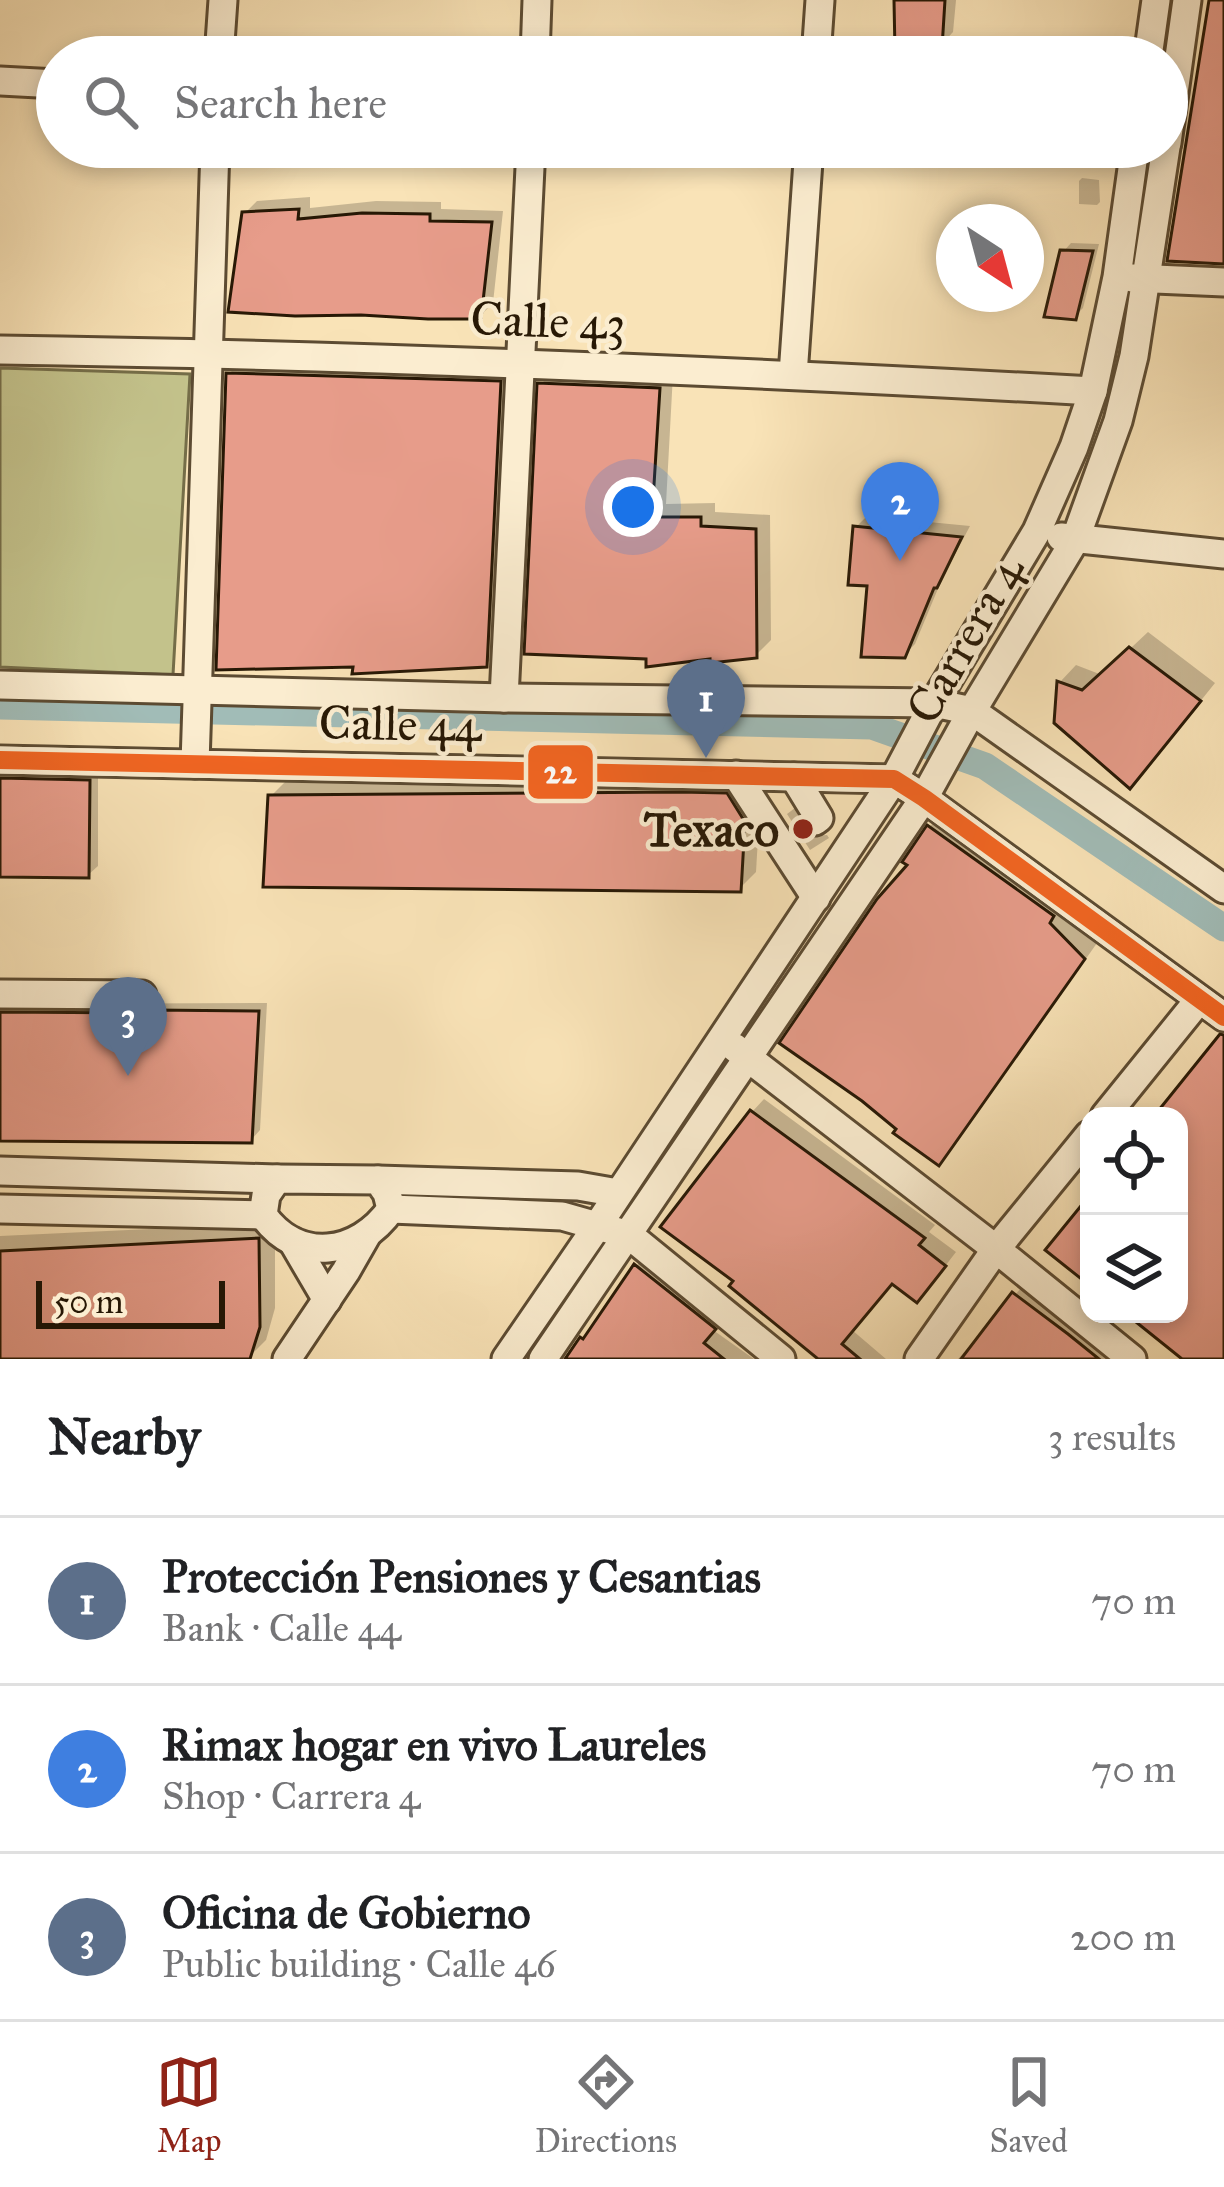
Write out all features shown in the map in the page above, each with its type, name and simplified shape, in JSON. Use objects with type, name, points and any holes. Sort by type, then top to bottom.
[{"type":"street","points":[[220,36],[223,0]]},
{"type":"street","points":[[536,36],[538,0]]},
{"type":"street","points":[[817,36],[820,0]]},
{"type":"street","points":[[1151,36],[1156,0]]},
{"type":"street","name":"Carrera 4","points":[[1182,36],[1187,0]]},
{"type":"street","points":[[0,81],[36,82]]},
{"type":"street","points":[[195,754],[213,168]]},
{"type":"street","points":[[504,698],[530,168]]},
{"type":"street","points":[[793,375],[808,168]]},
{"type":"street","name":"Carrera 4","points":[[506,1359],[898,772],[1037,531],[1093,391],[1117,277],[1132,168]]},
{"type":"street","name":"Carrera 4","points":[[543,1359],[930,786],[1075,540],[1118,422],[1134,356],[1164,168]]},
{"type":"street","points":[[1117,277],[1224,282]]},
{"type":"street","name":"Calle 43","points":[[0,350],[522,364],[1093,391]]},
{"type":"street","points":[[1037,531],[1075,540],[1224,554]]},
{"type":"street","name":"Calle 44","points":[[0,685],[196,699],[504,698],[967,719],[1224,889]]},
{"type":"street","name":"Calle 44","points":[[0,760],[195,754],[736,776],[898,772]]},
{"type":"street","points":[[898,772],[930,786],[1224,1018]]},
{"type":"street","points":[[736,776],[796,834],[816,898]]},
{"type":"street","points":[[794,777],[819,818],[796,834]]},
{"type":"street","points":[[6,1000],[142,995]]},
{"type":"street","points":[[1112,1107],[1198,1001]]},
{"type":"street","points":[[722,1038],[1132,1359]]},
{"type":"street","points":[[920,1359],[996,1249],[1080,1146]]},
{"type":"street","points":[[0,1171],[578,1186],[618,1193]]},
{"type":"street","points":[[277,1179],[266,1195],[263,1214],[276,1232],[313,1248],[339,1246],[366,1236]]},
{"type":"street","points":[[287,1359],[366,1236],[391,1209],[378,1180]]},
{"type":"street","points":[[0,1209],[263,1214]]},
{"type":"street","points":[[391,1209],[562,1216],[629,1235],[781,1359]]},
{"type":"street","points":[[293,1242],[327,1300]]},
{"type":"shaded area","points":[[0,368],[190,374],[173,675],[0,667]]},
{"type":"building","points":[[894,0],[945,0],[943,36],[895,36]]},
{"type":"building","points":[[1209,0],[1224,0],[1224,264],[1167,261],[1182,168],[1188,168],[1188,130]]},
{"type":"building","points":[[299,209],[298,219],[430,214],[430,221],[492,222],[481,319],[228,312],[242,212]]},
{"type":"building","points":[[1060,250],[1093,251],[1076,320],[1044,317]]},
{"type":"building","points":[[226,373],[501,381],[487,667],[352,674],[353,667],[216,670]]},
{"type":"building","points":[[537,383],[660,388],[652,517],[701,517],[701,526],[756,529],[757,658],[646,667],[646,659],[524,654]]},
{"type":"building","points":[[853,526],[962,537],[905,658],[861,657],[867,586],[848,585]]},
{"type":"building","points":[[1129,647],[1201,701],[1130,789],[1054,723],[1057,681],[1082,690]]},
{"type":"building","points":[[0,778],[90,780],[89,878],[0,877]]},
{"type":"building","points":[[727,793],[745,822],[741,892],[263,887],[268,795]]},
{"type":"building","points":[[927,825],[1054,916],[1050,923],[1085,959],[939,1166],[893,1133],[896,1129],[862,1101],[779,1043],[877,899],[907,865],[902,862]]},
{"type":"building","points":[[259,1011],[252,1143],[0,1141],[0,1012]]},
{"type":"building","points":[[1220,1034],[1224,1035],[1224,1359],[1182,1359],[1137,1323],[1188,1323],[1188,1107],[1161,1107]]},
{"type":"building","points":[[750,1110],[925,1238],[919,1245],[946,1266],[917,1303],[892,1284],[842,1344],[860,1359],[818,1359],[729,1286],[733,1281],[660,1227]]},
{"type":"building","points":[[1080,1207],[1080,1278],[1045,1250]]},
{"type":"building","points":[[259,1238],[260,1327],[250,1359],[0,1359],[0,1251]]},
{"type":"building","points":[[634,1264],[716,1329],[704,1343],[724,1359],[565,1359]]},
{"type":"building","points":[[1012,1292],[1068,1334],[1099,1359],[961,1359]]},
{"type":"waterway","points":[[0,706],[872,726],[985,766],[1224,928]]},
{"type":"transit line","name":"22","points":[[0,760],[894,779],[1224,1017]]},
{"type":"place","name":"Rimax hogar en vivo Laureles","points":[[900,561]]},
{"type":"place","name":"Protección Pensiones y Cesantias","points":[[706,758]]},
{"type":"place","name":"Texaco","points":[[803,829]]},
{"type":"place","name":"Oficina de Gobierno","points":[[128,1076]]}]
